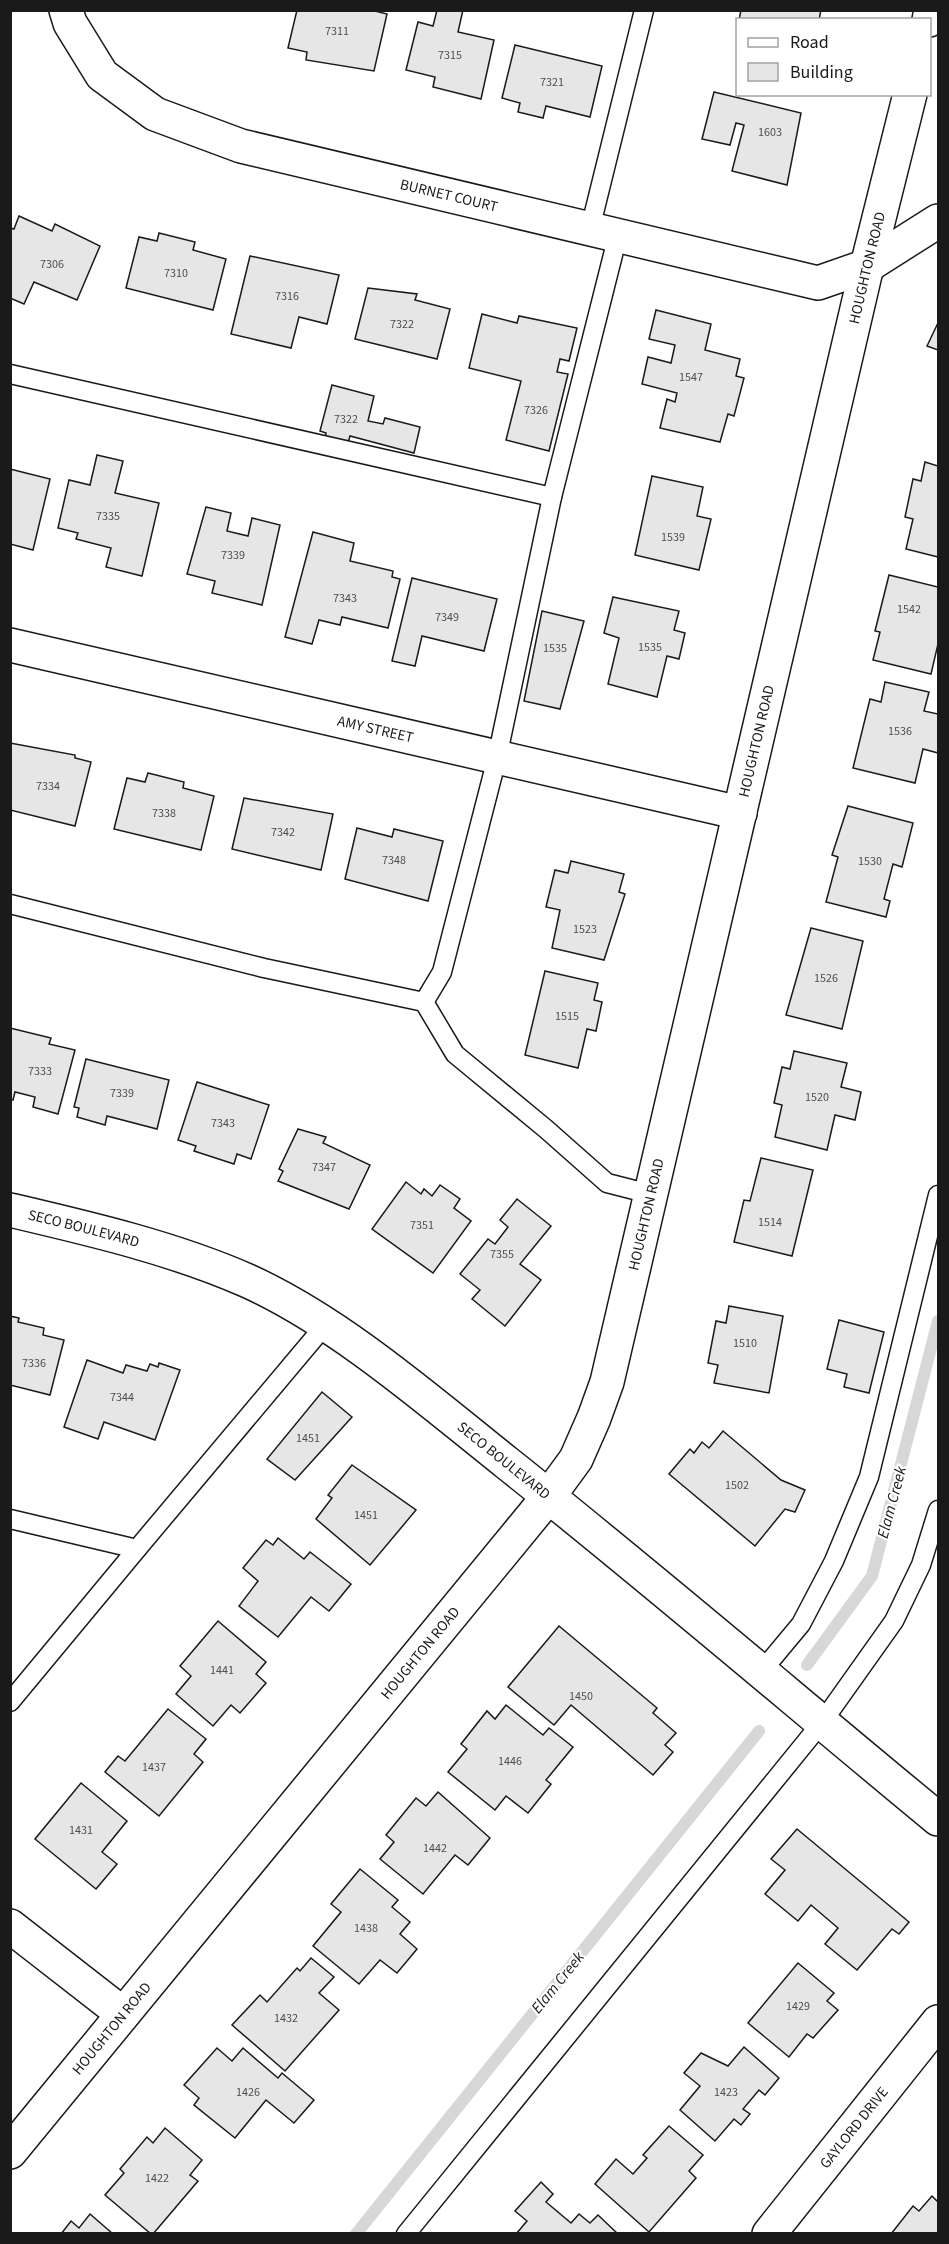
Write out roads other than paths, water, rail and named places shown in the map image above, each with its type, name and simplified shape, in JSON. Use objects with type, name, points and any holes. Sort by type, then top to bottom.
[{"type":"street","name":"BURNET COURT","points":[[68,17],[102,75],[155,114],[241,146],[818,283],[867,266],[939,221]]},
{"type":"street","name":"HOUGHTON ROAD","points":[[10,2152],[549,1496],[576,1459],[607,1382],[867,266],[910,96]]},
{"type":"street","name":"AMY STREET","points":[[10,645],[740,813]]},
{"type":"street","name":"SECO BOULEVARD","points":[[10,1210],[94,1229],[167,1251],[249,1282],[326,1324],[423,1395],[549,1496],[939,1819]]},
{"type":"street","points":[[10,1926],[123,2014]]},
{"type":"street","name":"GAYLORD DRIVE","points":[[769,2234],[939,2022]]},
{"type":"lane","points":[[424,1002],[441,972],[497,758],[552,497],[604,232],[644,10]]},
{"type":"lane","points":[[10,374],[552,497]]},
{"type":"lane","points":[[10,904],[264,968],[424,1002],[455,1054],[607,1183],[650,1194]]},
{"type":"lane","points":[[761,1672],[801,1624],[834,1561],[869,1477],[939,1195]]},
{"type":"lane","points":[[10,1702],[326,1324]]},
{"type":"lane","points":[[406,2234],[823,1721],[894,1621],[921,1565],[939,1510]]},
{"type":"lane","points":[[10,1519],[137,1549]]},
{"type":"waterway","name":"Elam Creek","points":[[807,1665],[872,1576],[938,1321]]},
{"type":"waterway","name":"Elam Creek","points":[[356,2234],[759,1731]]}]
